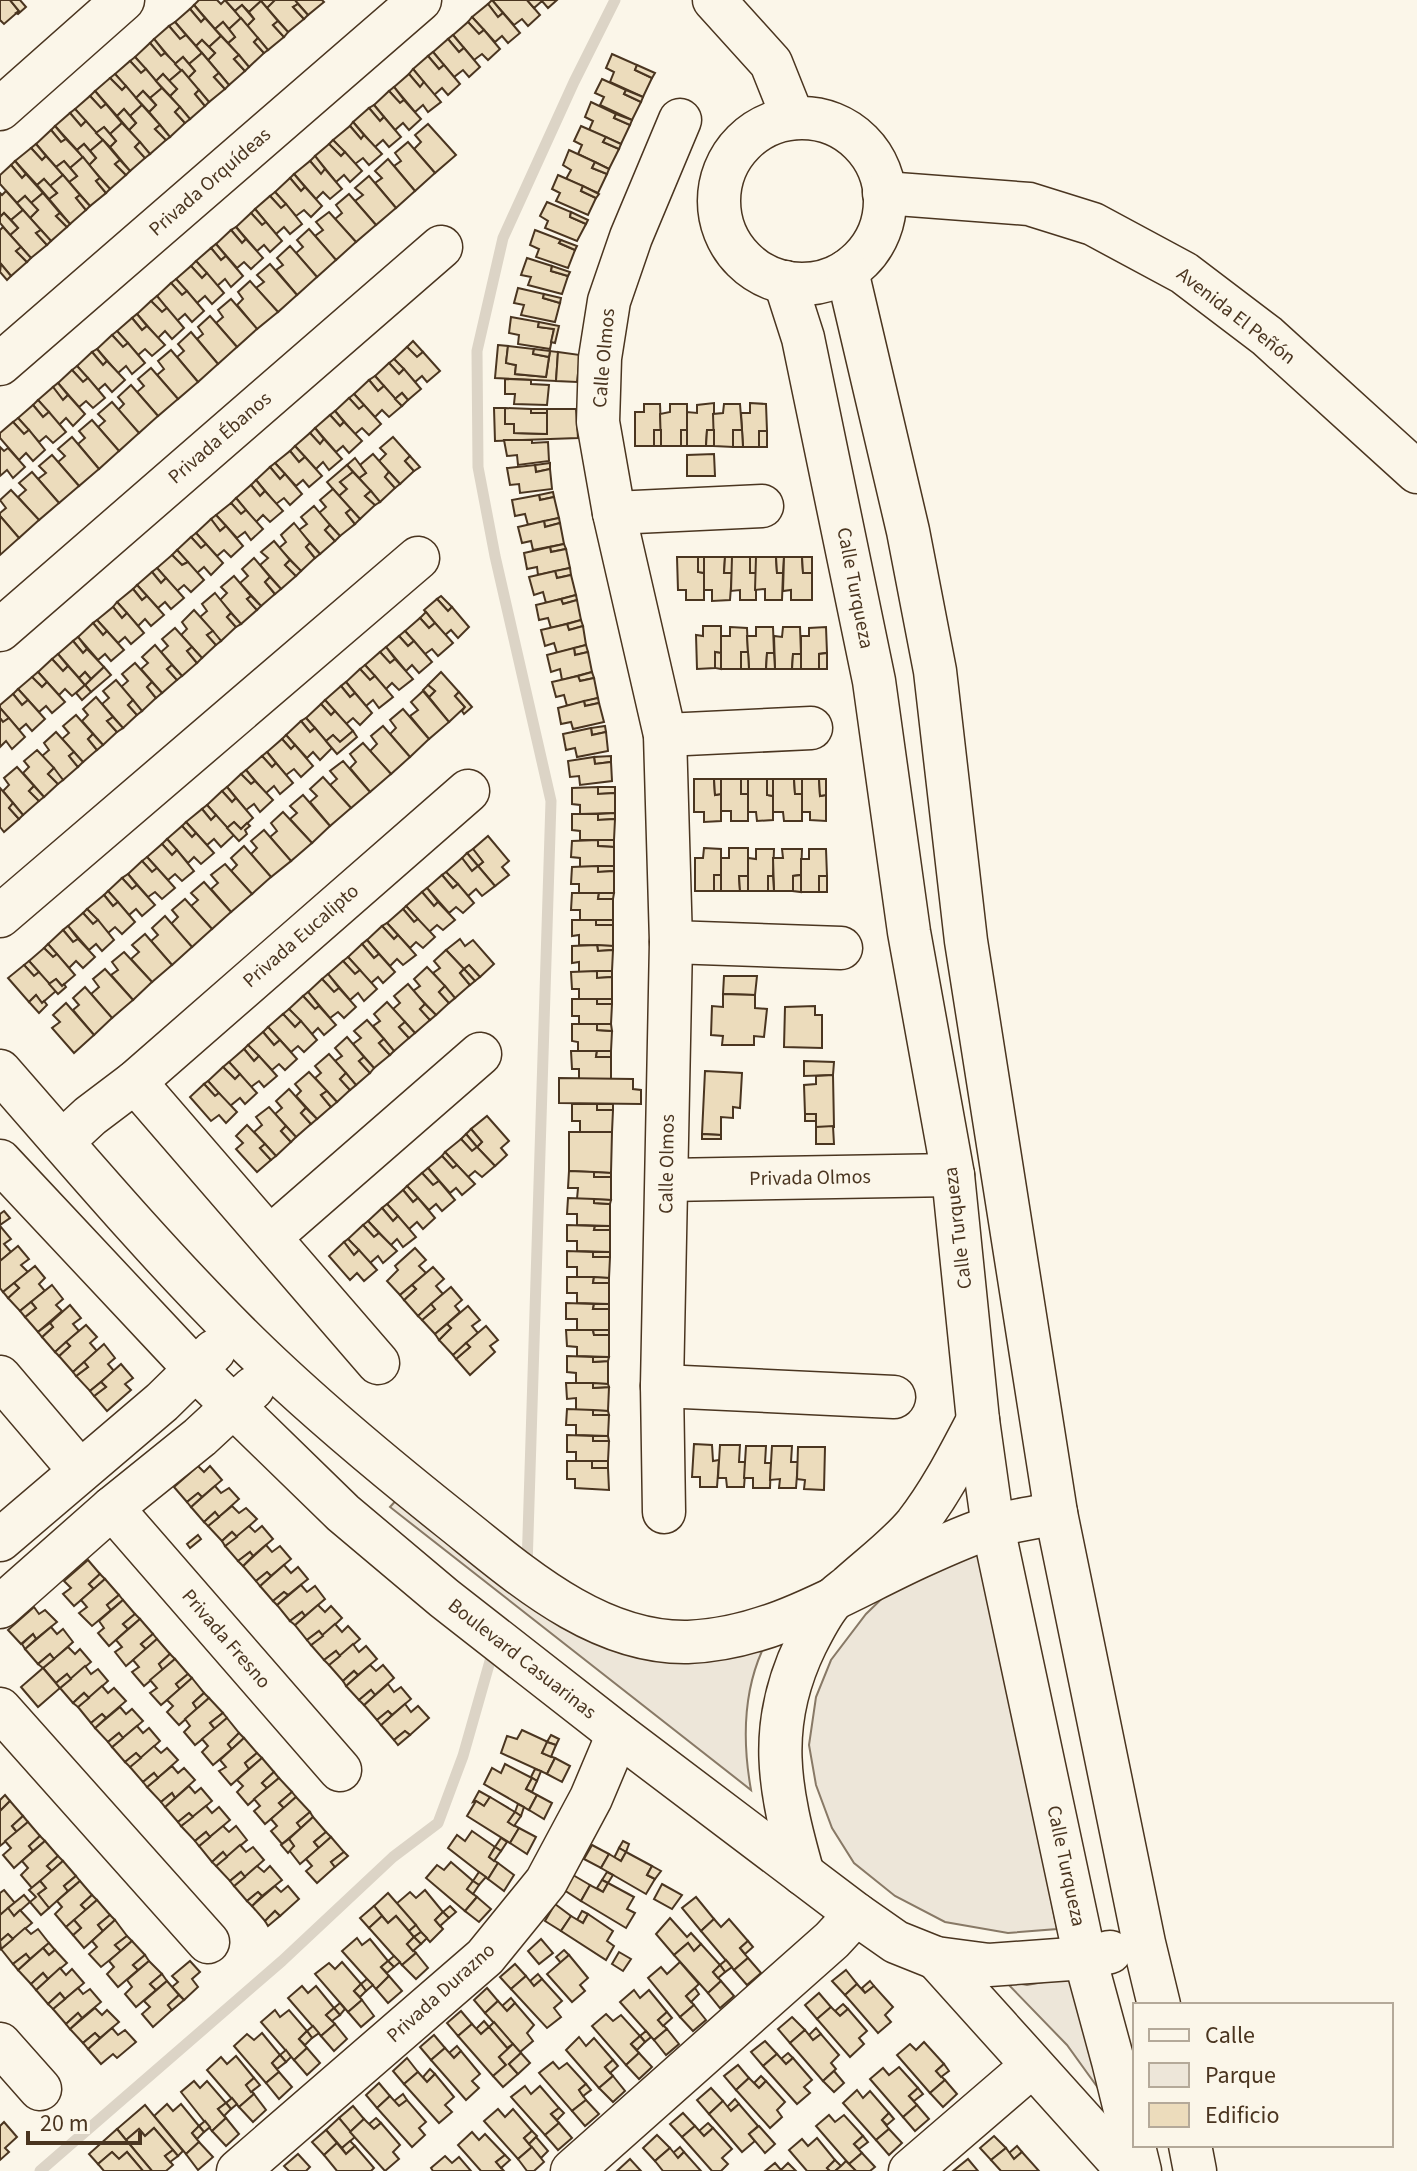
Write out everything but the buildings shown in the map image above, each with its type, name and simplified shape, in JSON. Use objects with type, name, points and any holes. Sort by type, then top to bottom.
[{"type":"street","points":[[0,109],[123,0]]},
{"type":"street","name":"Privada Orquídeas","points":[[0,364],[420,0]]},
{"type":"street","points":[[714,0],[771,63],[793,118]]},
{"type":"street","points":[[793,118],[820,120],[854,137],[878,168],[884,193],[881,226],[859,261],[847,271],[824,281],[798,284],[761,273],[740,256],[722,222],[719,196],[730,159],[746,139],[768,125],[793,118]]},
{"type":"street","name":"Calle Olmos","points":[[664,1512],[662,1386],[671,942],[665,735],[614,513],[598,422],[600,358],[609,301],[631,237],[680,120]]},
{"type":"street","name":"Avenida El Peñón","points":[[884,193],[1029,204],[1093,224],[1184,273],[1267,336],[1417,472]]},
{"type":"street","name":"Privada Ébanos","points":[[0,630],[441,247]]},
{"type":"street","points":[[847,271],[908,531],[935,671],[966,941],[1056,1513],[1159,2003]]},
{"type":"street","name":"Calle Turqueza","points":[[785,282],[806,354],[874,681],[909,932],[953,1175],[978,1420],[993,1527],[1085,1958],[1133,2142]]},
{"type":"street","points":[[614,513],[762,506]]},
{"type":"street","points":[[0,916],[418,558]]},
{"type":"street","points":[[665,735],[811,728]]},
{"type":"street","name":"Privada Eucalipto","points":[[62,1142],[468,791]]},
{"type":"street","points":[[671,942],[841,948]]},
{"type":"street","points":[[270,1237],[480,1054]]},
{"type":"street","points":[[0,1071],[146,1237],[235,1331],[318,1411],[527,1579],[566,1605],[602,1623],[659,1640],[688,1642],[761,1630],[831,1602],[922,1556],[993,1527],[1056,1513]]},
{"type":"street","points":[[135,1082],[378,1363]]},
{"type":"street","name":"Boulevard Casuarinas","points":[[0,1161],[233,1408],[343,1513],[618,1734],[896,1942],[936,1958],[989,1965],[1085,1958],[1144,1943]]},
{"type":"street","name":"Privada Olmos","points":[[667,1180],[953,1175]]},
{"type":"street","points":[[0,1540],[162,1402],[235,1331]]},
{"type":"street","points":[[0,1607],[112,1508],[233,1408],[272,1368]]},
{"type":"street","points":[[0,1377],[80,1471]]},
{"type":"street","points":[[662,1386],[894,1397]]},
{"type":"street","points":[[803,1874],[784,1799],[779,1740],[791,1678],[810,1636],[831,1602],[913,1527],[943,1485],[978,1420]]},
{"type":"street","points":[[343,1513],[383,1465]]},
{"type":"street","name":"Privada Fresno","points":[[112,1508],[340,1770]]},
{"type":"street","points":[[0,1709],[208,1942]]},
{"type":"street","name":"Privada Durazno","points":[[238,2171],[485,1957],[546,1882],[591,1798],[618,1734]]},
{"type":"street","points":[[572,2171],[832,1940],[856,1914]]},
{"type":"street","points":[[936,1958],[1128,2171]]},
{"type":"street","points":[[0,2044],[40,2089]]},
{"type":"street","points":[[910,2171],[1032,2066]]},
{"type":"street","name":"Calle Turqueza","points":[[1134,2147],[1140,2171]]},
{"type":"street","points":[[1190,2147],[1195,2171]]},
{"type":"green space","points":[[400,1496],[677,1657],[762,1651],[751,1685],[746,1720],[751,1790],[390,1507]]},
{"type":"green space","points":[[982,1554],[1057,1929],[1008,1933],[945,1922],[895,1896],[854,1863],[832,1828],[816,1785],[809,1745],[816,1697],[831,1660],[866,1614],[900,1581],[953,1559]]},
{"type":"green space","points":[[1072,1977],[1111,2106],[1067,2045],[1005,1981],[1027,1985]]},
{"type":"waterway","points":[[527,1567],[551,801],[478,467],[477,351],[503,238],[615,0]]},
{"type":"waterway","points":[[40,2171],[282,1961],[393,1857],[438,1823],[463,1756],[494,1647]]}]
